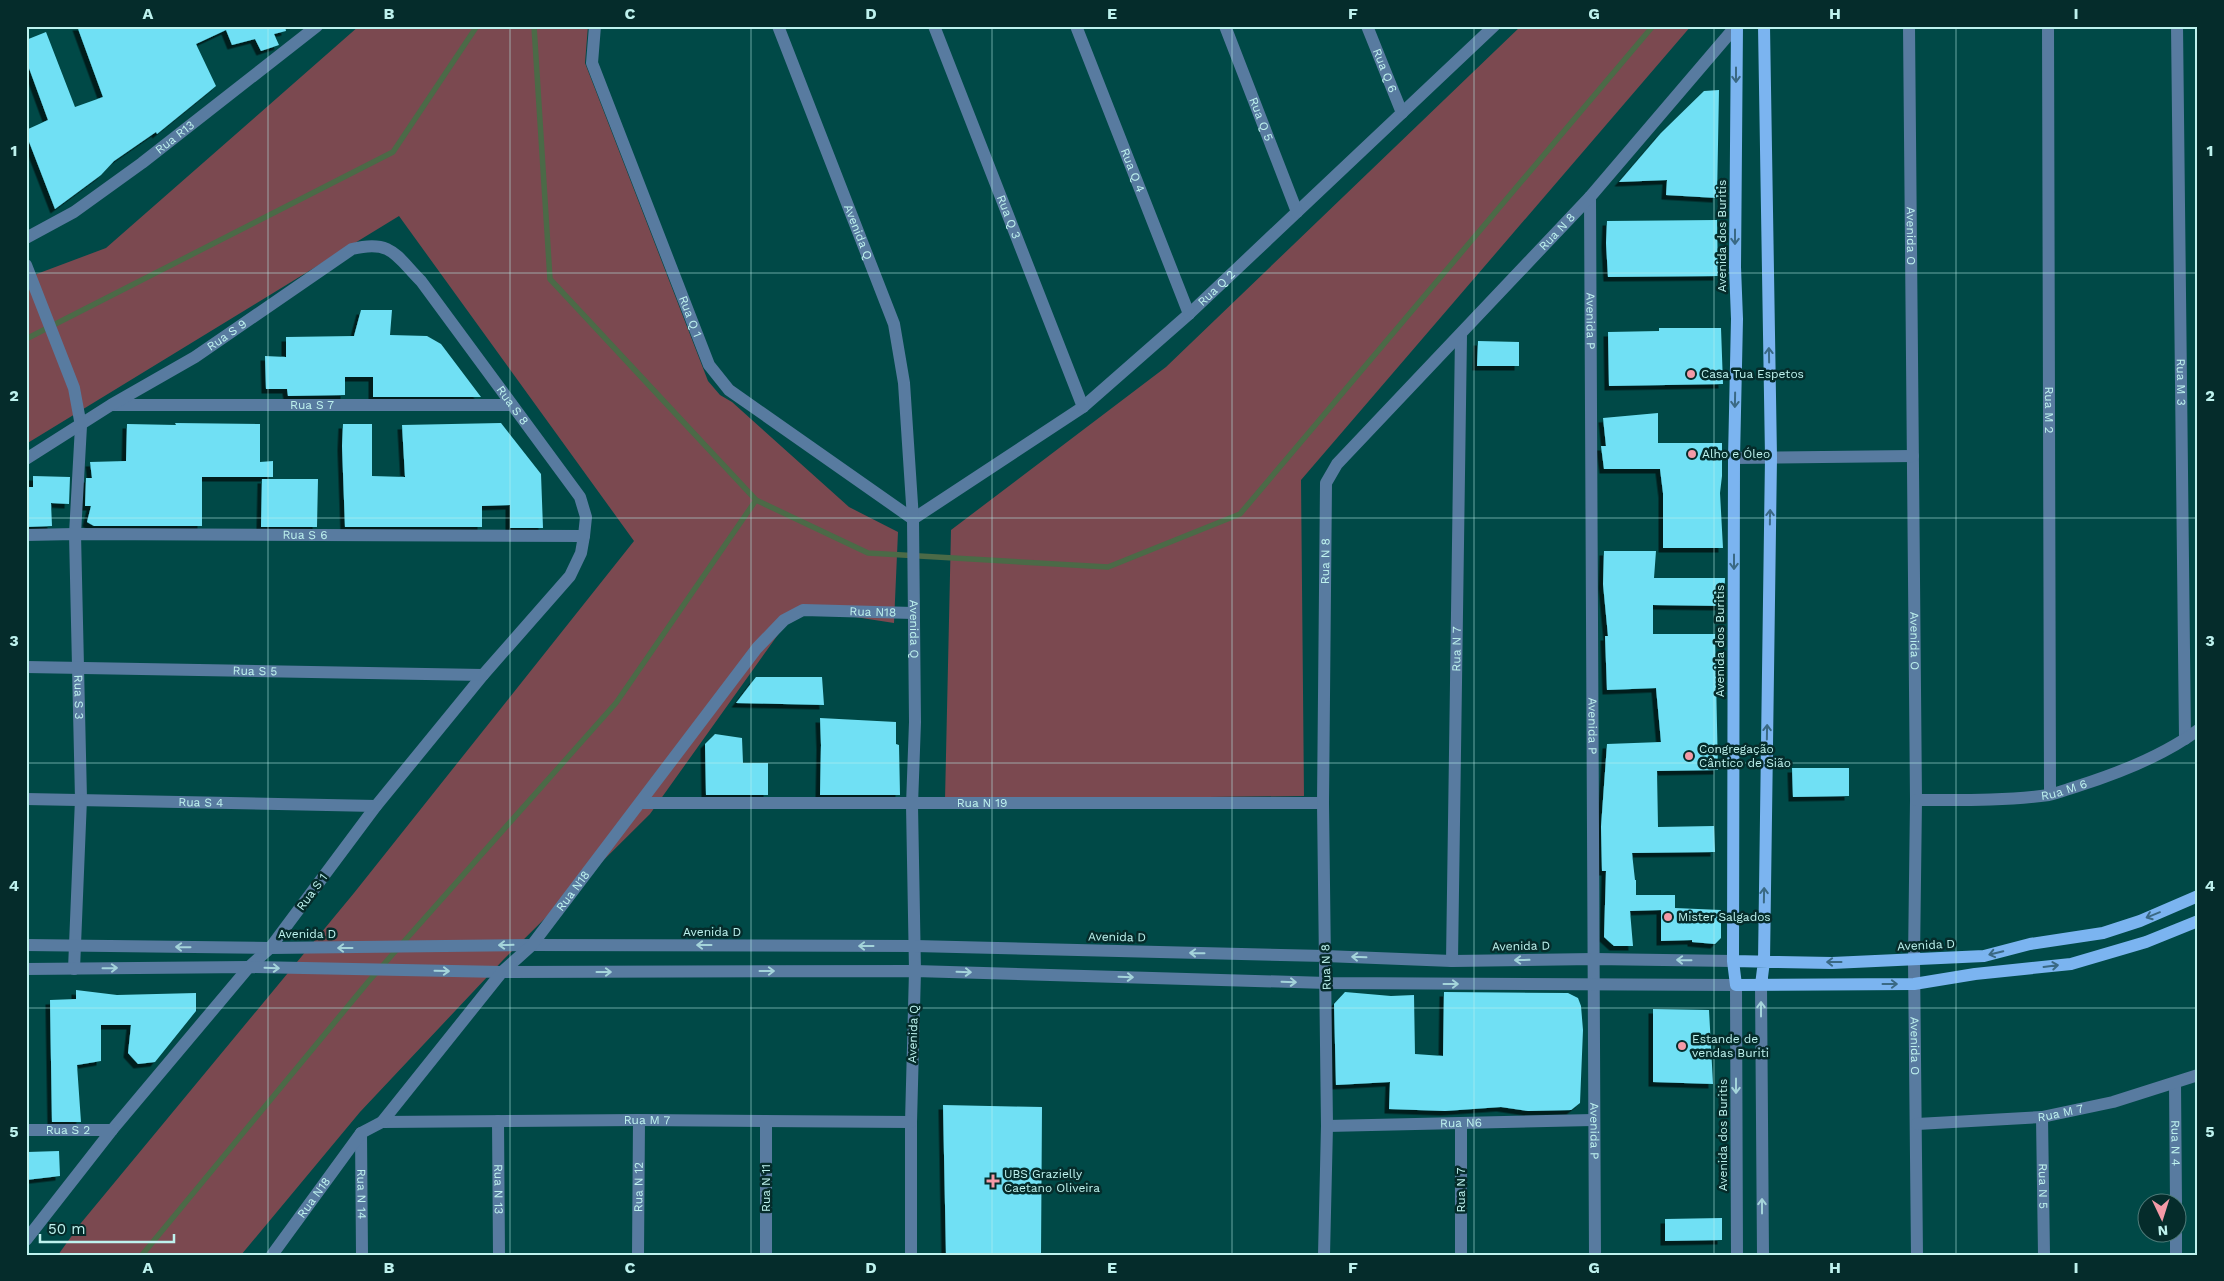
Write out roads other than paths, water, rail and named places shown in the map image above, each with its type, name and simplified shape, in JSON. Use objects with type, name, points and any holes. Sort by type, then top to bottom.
[{"type":"main road","name":"Avenida dos Buritis","points":[[1736,26],[1735,267],[1737,319],[1734,458],[1733,961],[1736,985]]},
{"type":"main road","points":[[1761,985],[1764,961],[1771,457],[1764,26]]},
{"type":"main road","name":"Avenida D","points":[[1733,961],[1832,963],[1984,956],[2030,944],[2103,933],[2140,921],[2198,896]]},
{"type":"main road","points":[[1736,985],[1914,984],[1976,974],[2072,964],[2146,942],[2198,921]]},
{"type":"street","name":"Rua R13","points":[[26,238],[74,212],[142,163],[317,26]]},
{"type":"street","name":"Rua Q 1","points":[[595,26],[592,63],[709,365],[729,390],[914,519]]},
{"type":"street","name":"Avenida Q","points":[[778,26],[894,324],[904,383],[914,519],[915,722],[912,805],[915,970],[911,1122],[911,1255]]},
{"type":"street","name":"Rua Q 3","points":[[934,26],[1083,407]]},
{"type":"street","name":"Rua Q 4","points":[[1076,26],[1189,314]]},
{"type":"street","name":"Rua Q 5","points":[[1225,26],[1297,212]]},
{"type":"street","name":"Rua Q 6","points":[[1367,26],[1402,113]]},
{"type":"street","name":"Rua Q 2","points":[[914,519],[1083,407],[1189,314],[1494,26]]},
{"type":"street","name":"Rua N 8","points":[[1324,1255],[1327,1126],[1327,983],[1323,803],[1326,483],[1337,464],[1590,197],[1736,26]]},
{"type":"street","name":"Avenida O","points":[[1909,26],[1916,800],[1914,984],[1917,1255]]},
{"type":"street","name":"Rua M 2","points":[[2048,26],[2050,794]]},
{"type":"street","name":"Rua M 3","points":[[2177,26],[2185,739]]},
{"type":"street","name":"Avenida P","points":[[1590,197],[1595,1255]]},
{"type":"street","name":"Rua S 9","points":[[26,459],[112,405],[195,357],[352,249],[369,245],[383,246],[397,255],[421,281]]},
{"type":"street","name":"Rua S 3","points":[[26,265],[74,388],[81,426],[76,534],[81,799],[74,969]]},
{"type":"street","name":"Rua S 8","points":[[421,281],[580,497],[586,517],[584,536]]},
{"type":"street","name":"Rua N 7","points":[[1452,961],[1461,335]]},
{"type":"street","name":"Rua S 7","points":[[112,405],[512,404]]},
{"type":"street","points":[[1734,458],[1913,456]]},
{"type":"street","name":"Rua S 6","points":[[26,535],[584,536]]},
{"type":"street","name":"Rua S 1","points":[[26,1240],[112,1130],[249,967],[270,948],[376,806],[483,675],[570,576],[581,553],[584,536]]},
{"type":"street","name":"Rua N18","points":[[272,1255],[361,1132],[382,1122],[502,972],[532,945],[641,804],[757,648],[789,616],[803,610],[913,613]]},
{"type":"street","name":"Rua S 5","points":[[26,668],[483,675]]},
{"type":"street","name":"Rua M 6","points":[[1916,800],[1974,801],[2050,794],[2099,780],[2143,762],[2198,730]]},
{"type":"street","name":"Rua S 4","points":[[26,798],[376,806]]},
{"type":"street","name":"Rua N 19","points":[[641,804],[1323,803]]},
{"type":"street","name":"Avenida D","points":[[26,945],[270,948],[532,945],[915,946],[1452,961],[1594,959],[1733,961]]},
{"type":"street","points":[[26,969],[249,967],[502,972],[915,970],[1327,983],[1736,985]]},
{"type":"street","name":"Avenida dos Buritis","points":[[1736,985],[1737,1255]]},
{"type":"street","points":[[1761,985],[1763,1255]]},
{"type":"street","name":"Rua M 7","points":[[1917,1124],[2042,1117],[2113,1102],[2175,1084],[2198,1075]]},
{"type":"street","name":"Rua N 4","points":[[2175,1084],[2176,1194]]},
{"type":"street","name":"Rua N 5","points":[[2042,1117],[2044,1255]]},
{"type":"street","name":"Rua M 7","points":[[382,1122],[639,1120],[911,1122]]},
{"type":"street","name":"Rua N 12","points":[[638,1255],[639,1120]]},
{"type":"street","name":"Rua N6","points":[[1327,1126],[1593,1120]]},
{"type":"street","name":"Rua N 13","points":[[498,1121],[499,1255]]},
{"type":"street","name":"Rua N 11","points":[[766,1121],[766,1255]]},
{"type":"street","name":"Rua N 7","points":[[1461,1124],[1461,1255]]},
{"type":"street","name":"Rua S 2","points":[[26,1130],[112,1130]]},
{"type":"street","name":"Rua N 14","points":[[361,1132],[362,1255]]},
{"type":"waterway","points":[[26,339],[393,152],[477,26]]},
{"type":"waterway","points":[[534,26],[550,279],[756,500],[868,553],[1108,567],[1240,514],[1653,26]]},
{"type":"waterway","points":[[142,1255],[368,982],[616,703],[756,500]]},
{"type":"place","name":"Casa Tua Espetos","points":[[1691,374]]},
{"type":"place","name":"Alho e Óleo","points":[[1692,454]]},
{"type":"place","name":"Congregação Cântico de Sião","points":[[1689,756]]},
{"type":"place","name":"Mister Salgados","points":[[1668,917]]},
{"type":"place","name":"Estande de vendas Buriti","points":[[1682,1046]]},
{"type":"place","name":"UBS Grazielly Caetano Oliveira","points":[[993,1181]]}]
